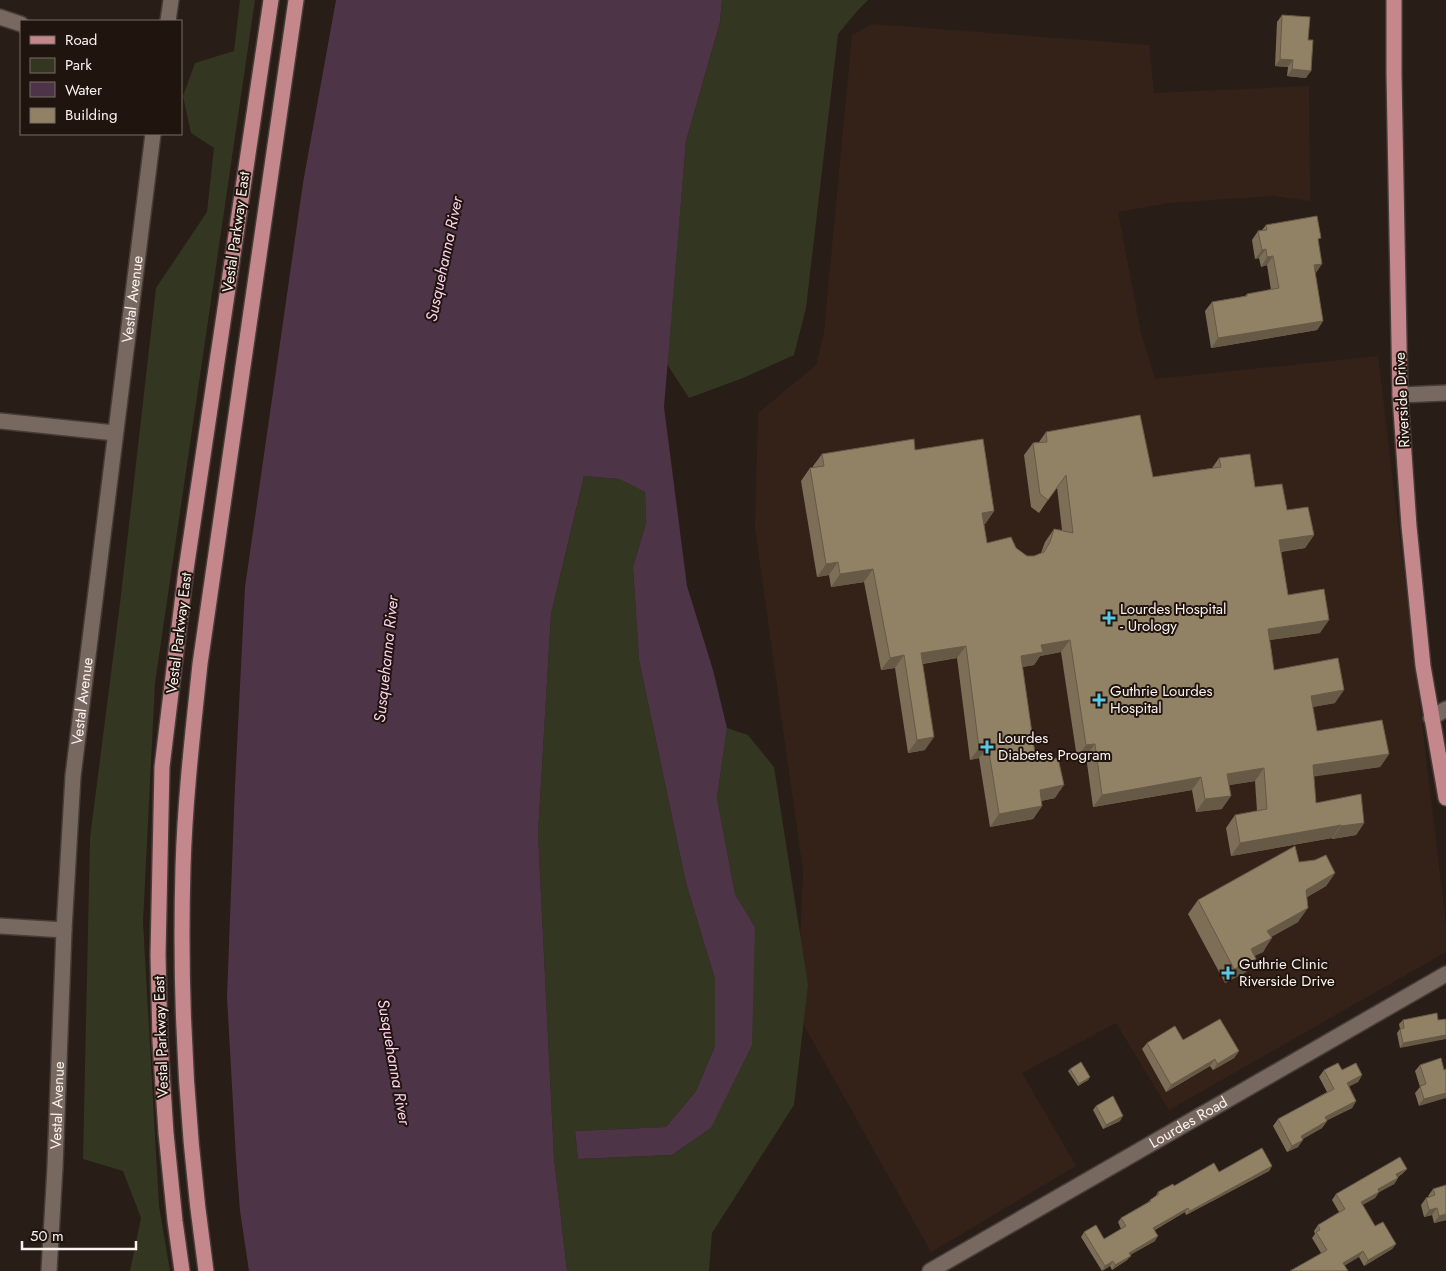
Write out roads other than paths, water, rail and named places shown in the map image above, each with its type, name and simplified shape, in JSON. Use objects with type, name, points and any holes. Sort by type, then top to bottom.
[{"type":"main road","name":"Vestal Parkway East","points":[[182,1271],[167,1143],[160,1041],[158,955],[162,766],[186,570],[271,0]]},
{"type":"main road","name":"Vestal Parkway East","points":[[206,1271],[190,1137],[184,1055],[182,971],[183,867],[189,762],[200,664],[296,0]]},
{"type":"main road","name":"Riverside Drive","points":[[1394,0],[1400,395],[1423,666],[1446,798]]},
{"type":"street","points":[[168,20],[171,0]]},
{"type":"street","points":[[0,17],[20,24]]},
{"type":"street","name":"Vestal Avenue","points":[[49,1271],[64,930],[73,776],[153,135]]},
{"type":"street","points":[[1400,395],[1446,393]]},
{"type":"street","points":[[0,420],[115,433]]},
{"type":"street","points":[[1431,718],[1446,709]]},
{"type":"street","points":[[0,926],[64,930]]},
{"type":"street","name":"Lourdes Road","points":[[930,1271],[1446,974]]},
{"type":"water","name":"Susquehanna River","points":[[336,0],[722,0],[720,22],[686,141],[664,407],[687,586],[713,670],[727,728],[717,798],[735,894],[755,927],[752,1045],[711,1128],[672,1155],[578,1159],[575,1131],[666,1127],[696,1091],[715,1046],[715,979],[686,883],[639,660],[633,567],[646,523],[645,492],[619,479],[584,476],[551,614],[538,834],[554,1158],[567,1271],[249,1271],[240,1211],[227,997],[245,587],[303,183]]},
{"type":"place","name":"Lourdes Hospital - Urology","points":[[1109,618]]},
{"type":"place","name":"Guthrie Lourdes Hospital","points":[[1099,700]]},
{"type":"place","name":"Lourdes Diabetes Program","points":[[987,747]]},
{"type":"place","name":"Guthrie Clinic Riverside Drive","points":[[1228,973]]}]
